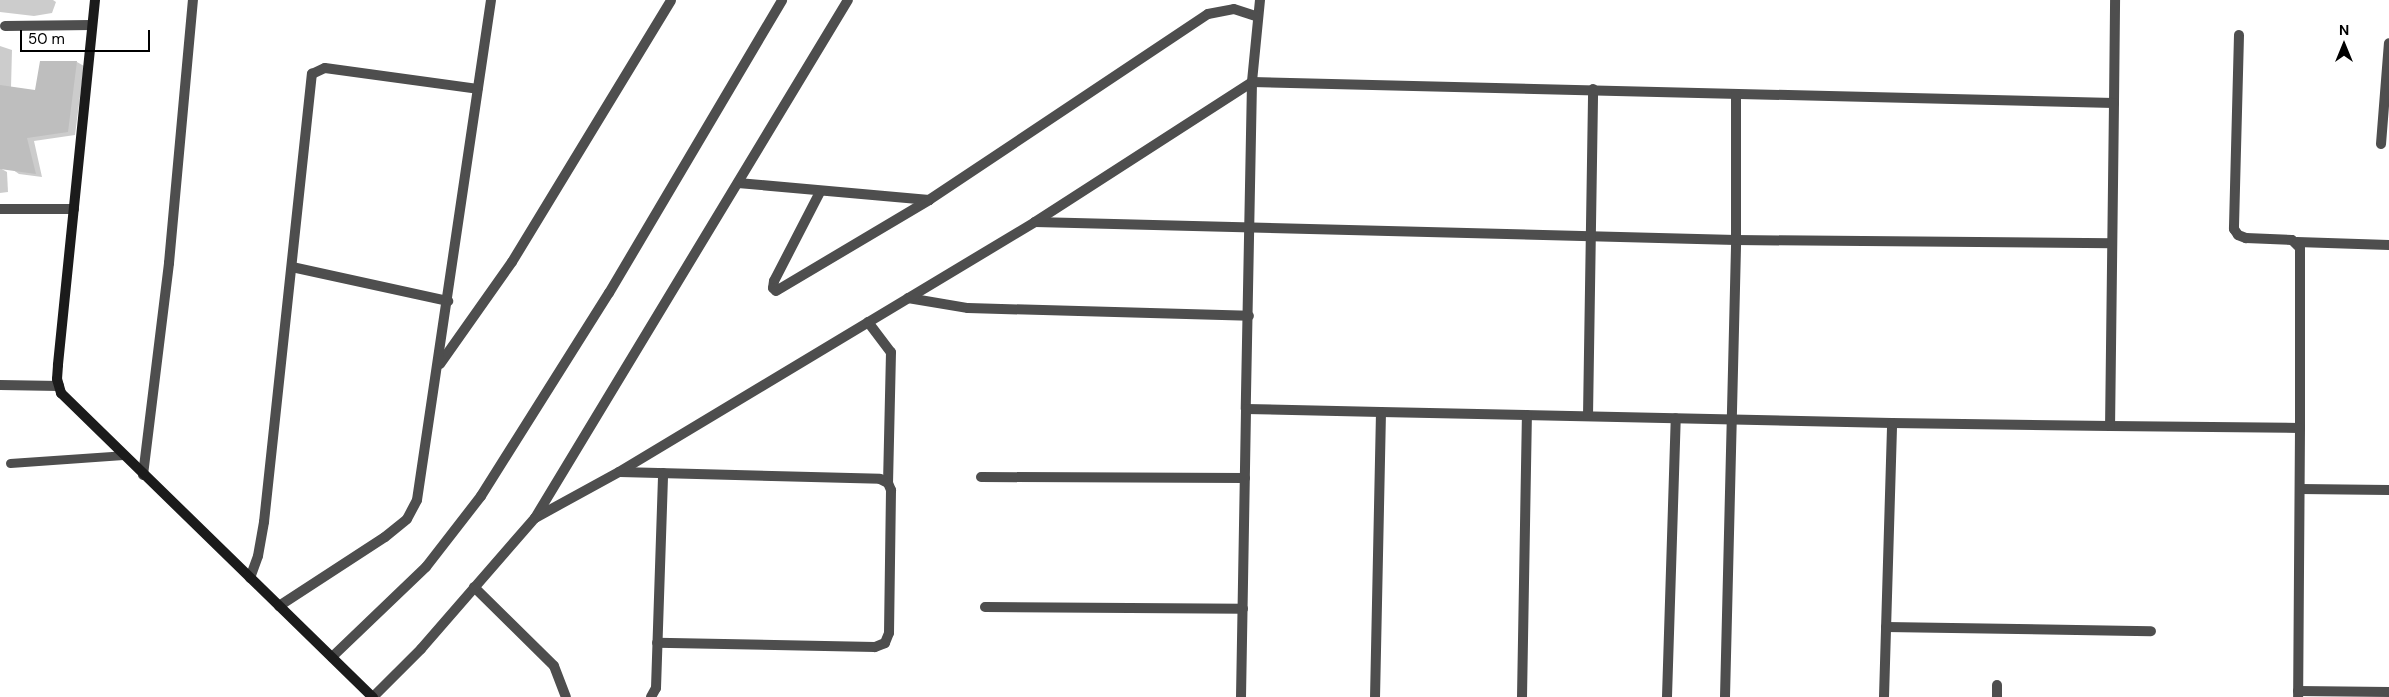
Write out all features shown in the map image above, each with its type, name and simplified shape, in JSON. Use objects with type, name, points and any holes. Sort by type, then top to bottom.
[{"type":"street","points":[[94,0],[58,365],[59,386],[76,410],[373,697],[421,649],[535,518],[848,0]]},
{"type":"street","points":[[142,475],[169,263],[193,0]]},
{"type":"street","points":[[279,606],[407,519],[417,500],[448,301],[491,0]]},
{"type":"street","points":[[438,367],[512,262],[671,0]]},
{"type":"street","points":[[332,657],[426,567],[481,496],[609,293],[782,0]]},
{"type":"street","points":[[1242,697],[1252,82],[1260,0]]},
{"type":"street","points":[[2110,426],[2115,0]]},
{"type":"street","points":[[820,192],[774,281],[774,290],[784,289],[929,200],[1208,14],[1234,9],[1258,17]]},
{"type":"street","points":[[6,26],[92,25]]},
{"type":"street","points":[[2239,35],[2234,229],[2238,235],[2246,238],[2297,242],[2389,244]]},
{"type":"street","points":[[2380,144],[2389,43]]},
{"type":"street","points":[[250,578],[258,556],[264,522],[312,74],[325,68],[478,89]]},
{"type":"street","points":[[535,518],[619,472],[1035,222],[1252,82],[2114,103]]},
{"type":"street","points":[[1588,416],[1588,235],[1592,89]]},
{"type":"street","points":[[1725,697],[1736,240],[1736,94]]},
{"type":"street","points":[[738,184],[929,200]]},
{"type":"street","points":[[0,209],[74,209]]},
{"type":"street","points":[[1035,222],[1250,226],[1736,240],[2112,243]]},
{"type":"street","points":[[2297,242],[2300,428],[2298,694],[2389,692]]},
{"type":"street","points":[[292,266],[448,301]]},
{"type":"street","points":[[908,298],[968,308],[1249,316]]},
{"type":"street","points":[[657,643],[875,647],[885,643],[889,624],[888,483],[891,352],[868,322]]},
{"type":"street","points":[[0,385],[59,386]]},
{"type":"street","points":[[1246,409],[1892,423],[2300,428]]},
{"type":"street","points":[[1375,697],[1381,412]]},
{"type":"street","points":[[1522,697],[1527,415]]},
{"type":"street","points":[[1667,697],[1676,418]]},
{"type":"street","points":[[1884,697],[1892,423]]},
{"type":"street","points":[[619,472],[880,479],[888,483]]},
{"type":"street","points":[[651,697],[656,688],[663,473]]},
{"type":"street","points":[[981,477],[1245,478]]},
{"type":"street","points":[[2300,489],[2389,490]]},
{"type":"street","points":[[474,587],[554,666],[566,697]]},
{"type":"street","points":[[985,607],[1243,609]]},
{"type":"street","points":[[1886,627],[2151,631]]},
{"type":"street","points":[[1997,697],[1998,685]]},
{"type":"lane","points":[[10,463],[123,456]]},
{"type":"building","points":[[40,61],[77,61],[68,132],[27,138],[36,174],[0,169],[0,85],[35,90]]}]
